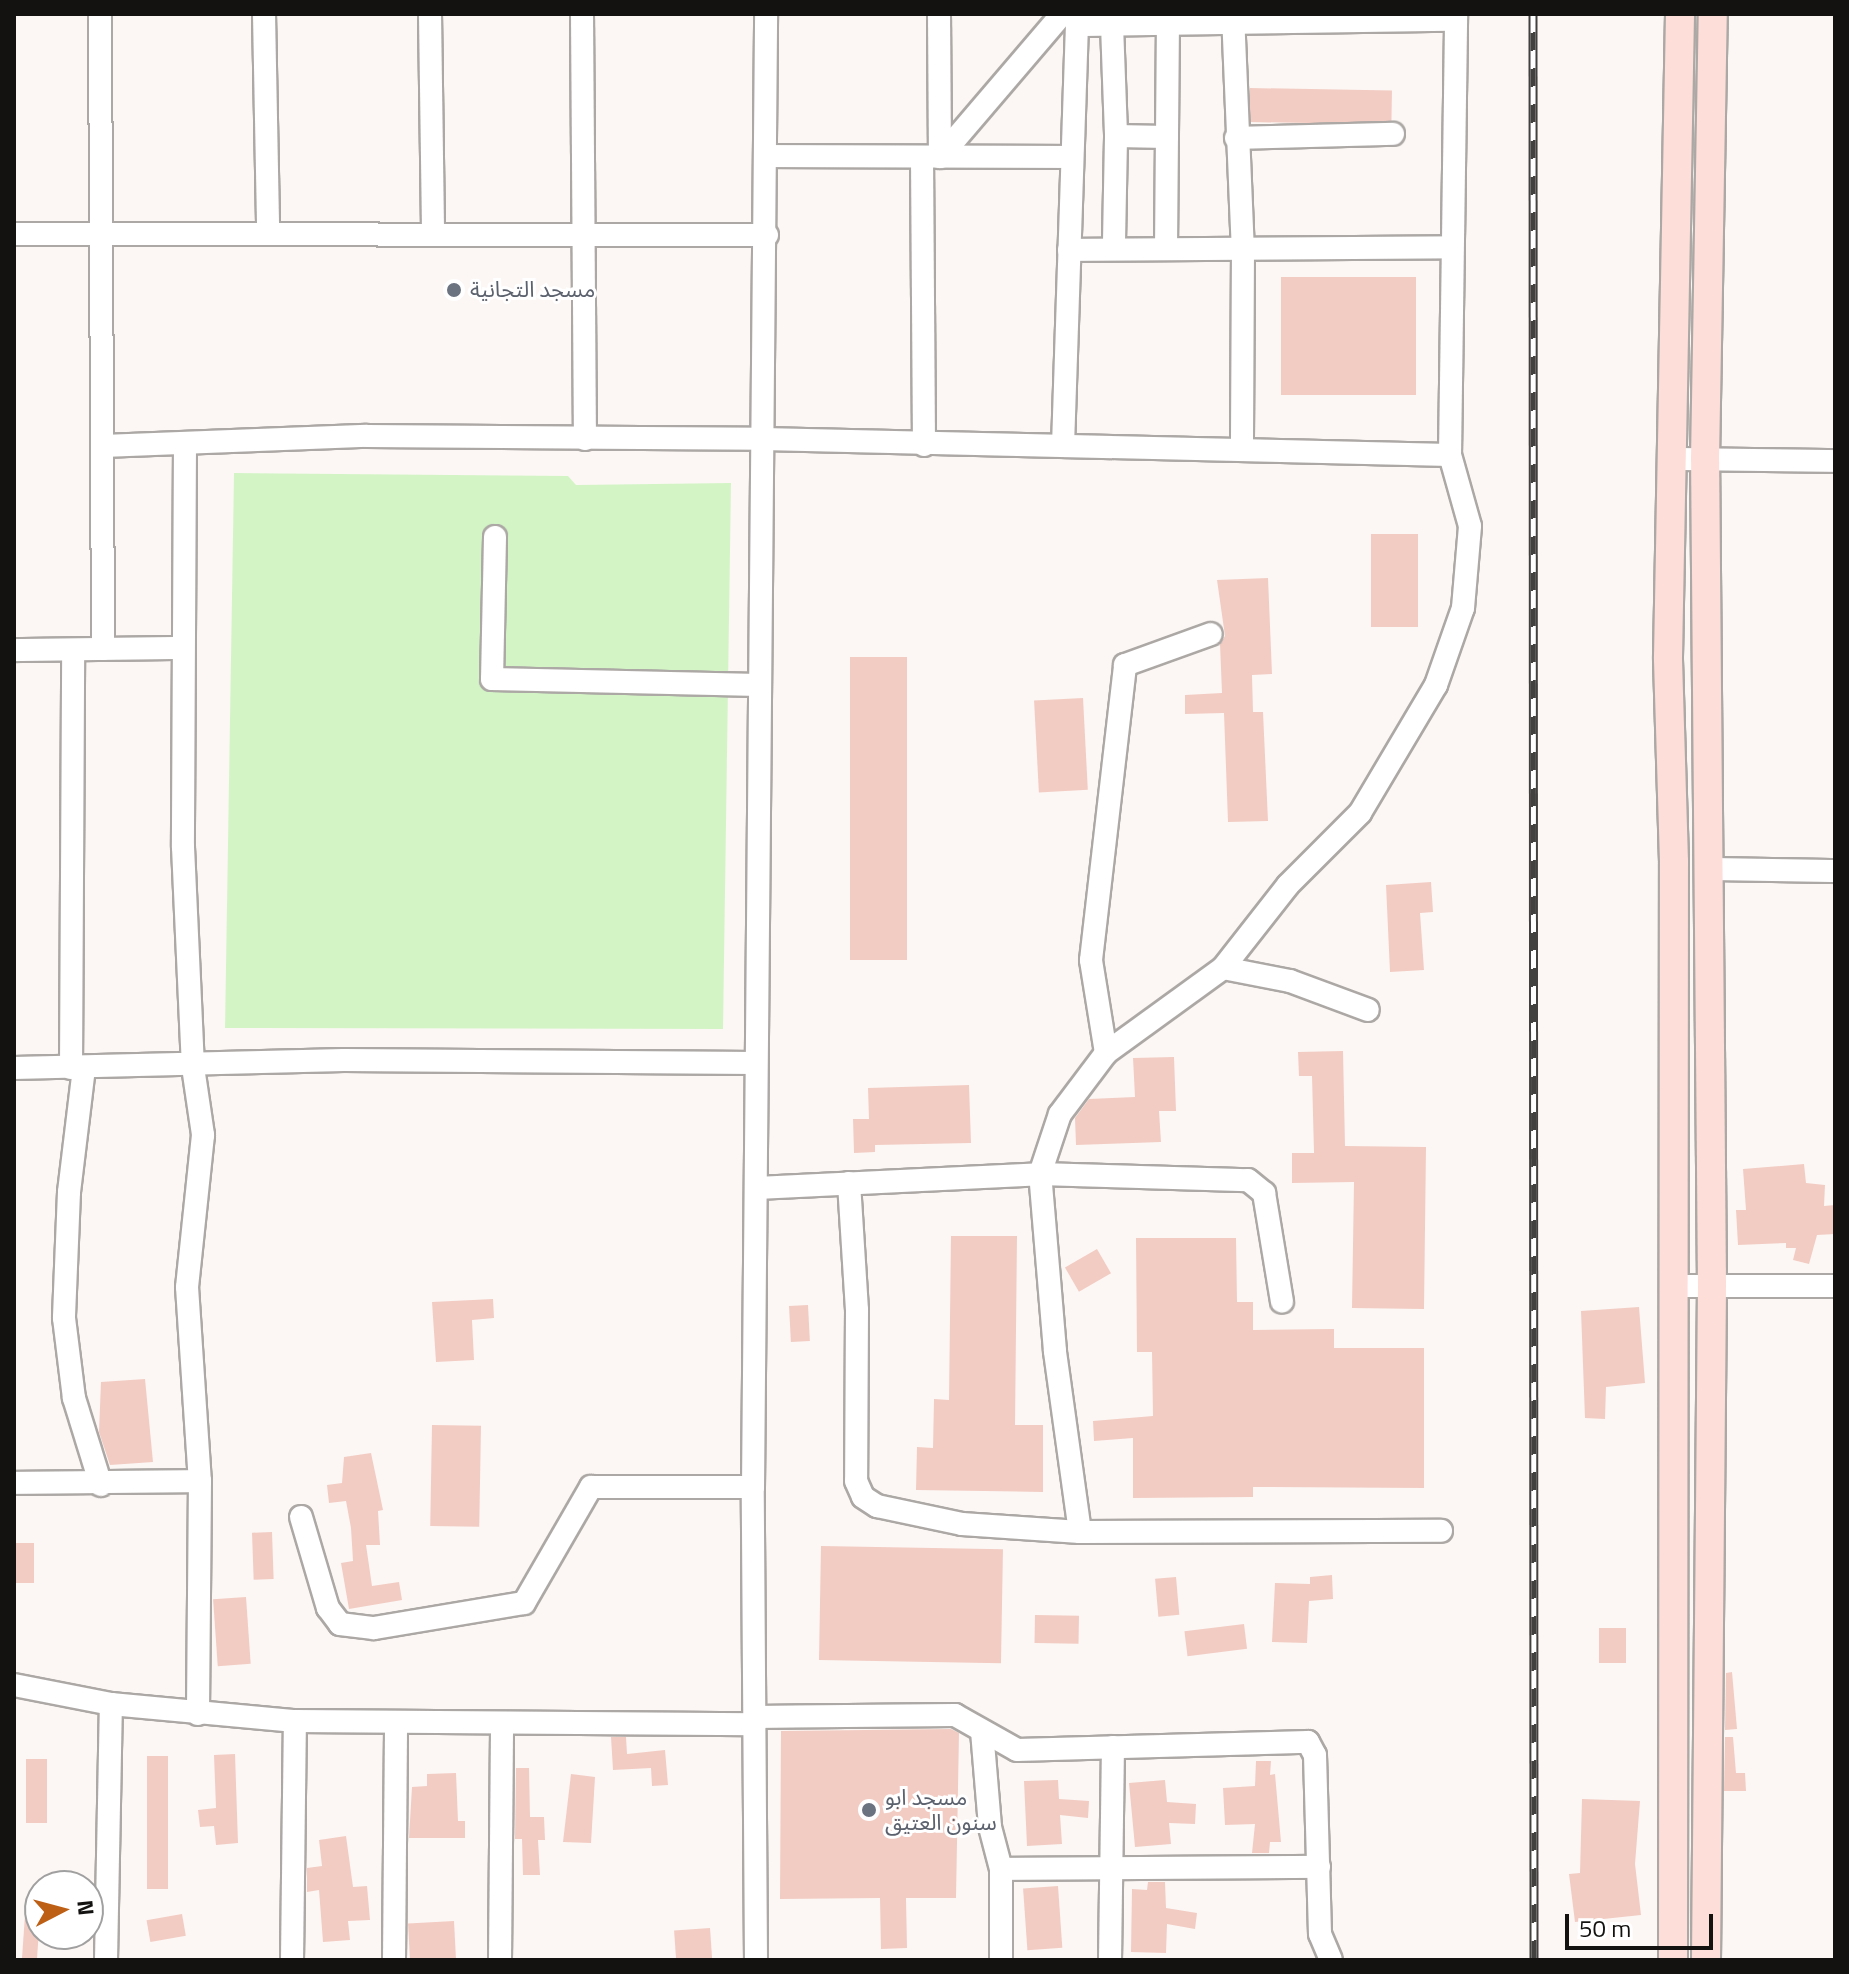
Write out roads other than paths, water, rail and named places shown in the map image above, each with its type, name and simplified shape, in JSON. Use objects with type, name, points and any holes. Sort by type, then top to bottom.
[{"type":"main road","points":[[1673,1960],[1670,1498],[1675,1286],[1668,657],[1680,14]]},
{"type":"main road","points":[[1706,1960],[1712,1286],[1705,459],[1713,14]]},
{"type":"street","points":[[100,14],[103,649]]},
{"type":"street","points":[[264,14],[268,231]]},
{"type":"street","points":[[430,14],[433,233]]},
{"type":"street","points":[[582,14],[586,234],[585,439]]},
{"type":"street","points":[[756,1960],[753,1487],[759,685],[767,235],[766,14]]},
{"type":"street","points":[[924,445],[931,157],[939,14]]},
{"type":"street","points":[[1072,18],[1112,25],[1144,19],[1168,25],[1233,19],[1456,17],[1450,455],[1470,526],[1470,566],[1463,608],[1436,685],[1360,813],[1288,885],[1223,968],[1106,1053],[1060,1114],[1040,1174],[1055,1351],[1080,1532]]},
{"type":"street","points":[[931,157],[1072,18]]},
{"type":"street","points":[[1063,446],[1072,18]]},
{"type":"street","points":[[1233,19],[1243,249],[1242,450]]},
{"type":"street","points":[[1112,25],[1116,136],[1114,242]]},
{"type":"street","points":[[1166,249],[1168,25]]},
{"type":"street","points":[[1236,138],[1393,134]]},
{"type":"street","points":[[1116,136],[1167,137]]},
{"type":"street","points":[[767,156],[1071,157]]},
{"type":"street","points":[[14,234],[268,231],[767,235]]},
{"type":"street","points":[[1069,250],[1452,247]]},
{"type":"street","points":[[103,446],[367,436],[763,439],[1450,455]]},
{"type":"street","points":[[185,444],[183,847],[193,1067],[203,1135],[187,1287],[200,1481],[198,1714]]},
{"type":"street","points":[[1672,459],[1835,461]]},
{"type":"street","points":[[495,537],[492,679],[759,685]]},
{"type":"street","points":[[1106,1053],[1091,960],[1125,665],[1211,634]]},
{"type":"street","points":[[14,650],[182,648]]},
{"type":"street","points":[[73,651],[77,1068],[64,1318],[74,1398],[101,1485]]},
{"type":"street","points":[[1709,869],[1835,871]]},
{"type":"street","points":[[1223,968],[1290,981],[1368,1010]]},
{"type":"street","points":[[14,1068],[193,1067],[344,1060],[756,1063]]},
{"type":"street","points":[[757,1188],[1040,1174],[1258,1184],[1264,1193],[1282,1302]]},
{"type":"street","points":[[849,1183],[857,1310],[856,1481],[863,1497],[877,1506],[962,1524],[1080,1532],[1441,1531]]},
{"type":"street","points":[[1675,1286],[1835,1286]]},
{"type":"street","points":[[14,1483],[101,1485],[200,1481]]},
{"type":"street","points":[[301,1517],[328,1608],[340,1624],[374,1628],[524,1603],[591,1487],[753,1487]]},
{"type":"street","points":[[14,1685],[111,1704],[295,1721],[502,1725],[955,1715],[1017,1750],[1308,1742],[1315,1755],[1320,1934],[1331,1960]]},
{"type":"street","points":[[106,1960],[111,1704]]},
{"type":"street","points":[[292,1960],[295,1721]]},
{"type":"street","points":[[394,1960],[396,1723]]},
{"type":"street","points":[[500,1960],[502,1725]]},
{"type":"street","points":[[982,1731],[988,1816],[1001,1869],[1001,1960]]},
{"type":"street","points":[[1110,1960],[1113,1747]]},
{"type":"street","points":[[1001,1869],[1112,1871],[1319,1867]]},
{"type":"railway","points":[[1533,14],[1534,1960]]},
{"type":"place","name":"مسجد التجانية","points":[[454,290]]},
{"type":"place","name":"مسجد ابو سنون العتيق","points":[[869,1810]]}]
